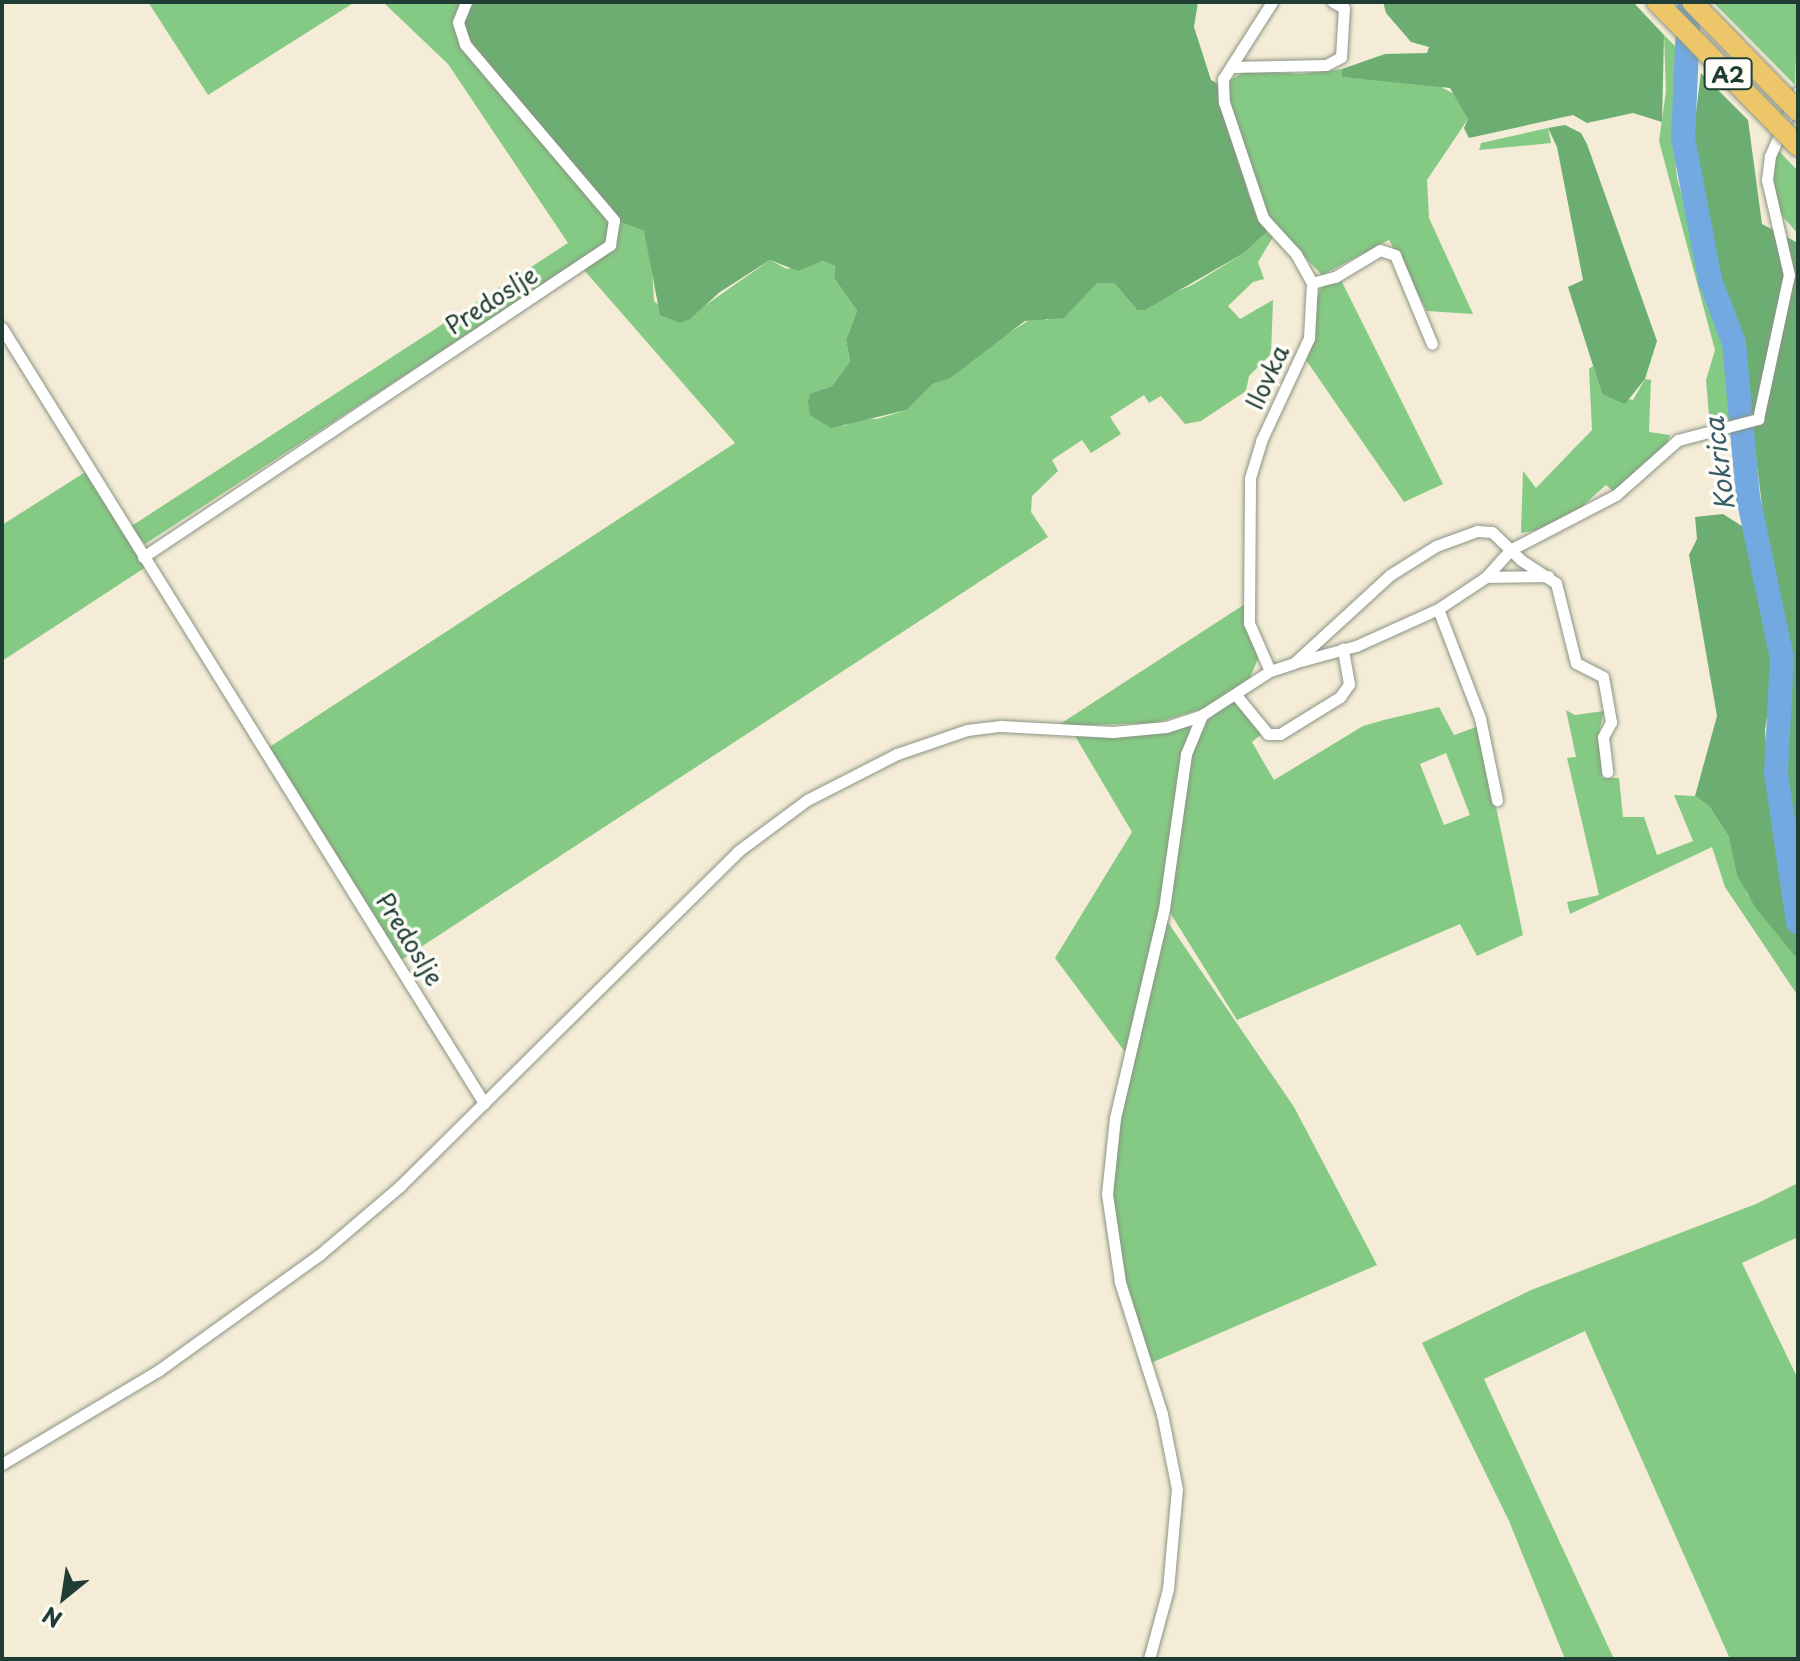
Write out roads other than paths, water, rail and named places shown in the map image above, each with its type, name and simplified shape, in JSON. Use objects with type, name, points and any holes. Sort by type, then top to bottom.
[{"type":"highway","name":"A2","points":[[1657,2],[1798,146]]},
{"type":"highway","name":"A2","points":[[1692,2],[1798,111]]},
{"type":"street","name":"Predoslje","points":[[143,557],[610,245],[614,220],[465,44],[458,22],[466,2]]},
{"type":"street","points":[[1272,2],[1264,22],[1223,79],[1224,102],[1252,194],[1263,218],[1296,254],[1312,283],[1335,277],[1380,250],[1395,255],[1432,344]]},
{"type":"street","points":[[1230,67],[1326,65],[1341,57],[1344,8],[1333,2]]},
{"type":"street","points":[[2,1464],[93,1413],[270,1293],[400,1186],[737,852],[807,800],[856,773],[940,736],[967,730],[1001,726],[1113,732],[1166,727],[1202,715],[1270,671],[1343,649],[1438,609],[1486,577],[1510,550],[1616,495],[1678,440],[1758,419],[1789,275],[1768,168],[1798,92]]},
{"type":"street","name":"Ilovka","points":[[1270,671],[1249,623],[1250,478],[1261,441],[1309,338],[1312,283]]},
{"type":"street","name":"Predoslje","points":[[2,328],[484,1103]]},
{"type":"street","points":[[1294,663],[1390,575],[1436,546],[1477,531],[1492,532],[1510,550],[1556,583],[1576,663],[1603,677],[1611,722],[1603,737],[1607,772]]},
{"type":"street","points":[[1486,577],[1548,576]]},
{"type":"street","points":[[1438,609],[1480,718],[1497,800]]},
{"type":"street","points":[[1236,695],[1268,734],[1280,734],[1340,697],[1349,684],[1343,649]]},
{"type":"street","points":[[1149,1659],[1168,1589],[1177,1489],[1162,1414],[1120,1282],[1107,1194],[1115,1118],[1164,909],[1186,754],[1202,715]]},
{"type":"waterway","name":"Kokrica","points":[[1689,2],[1683,138],[1710,280],[1734,343],[1748,497],[1782,658],[1776,773],[1798,922]]}]
